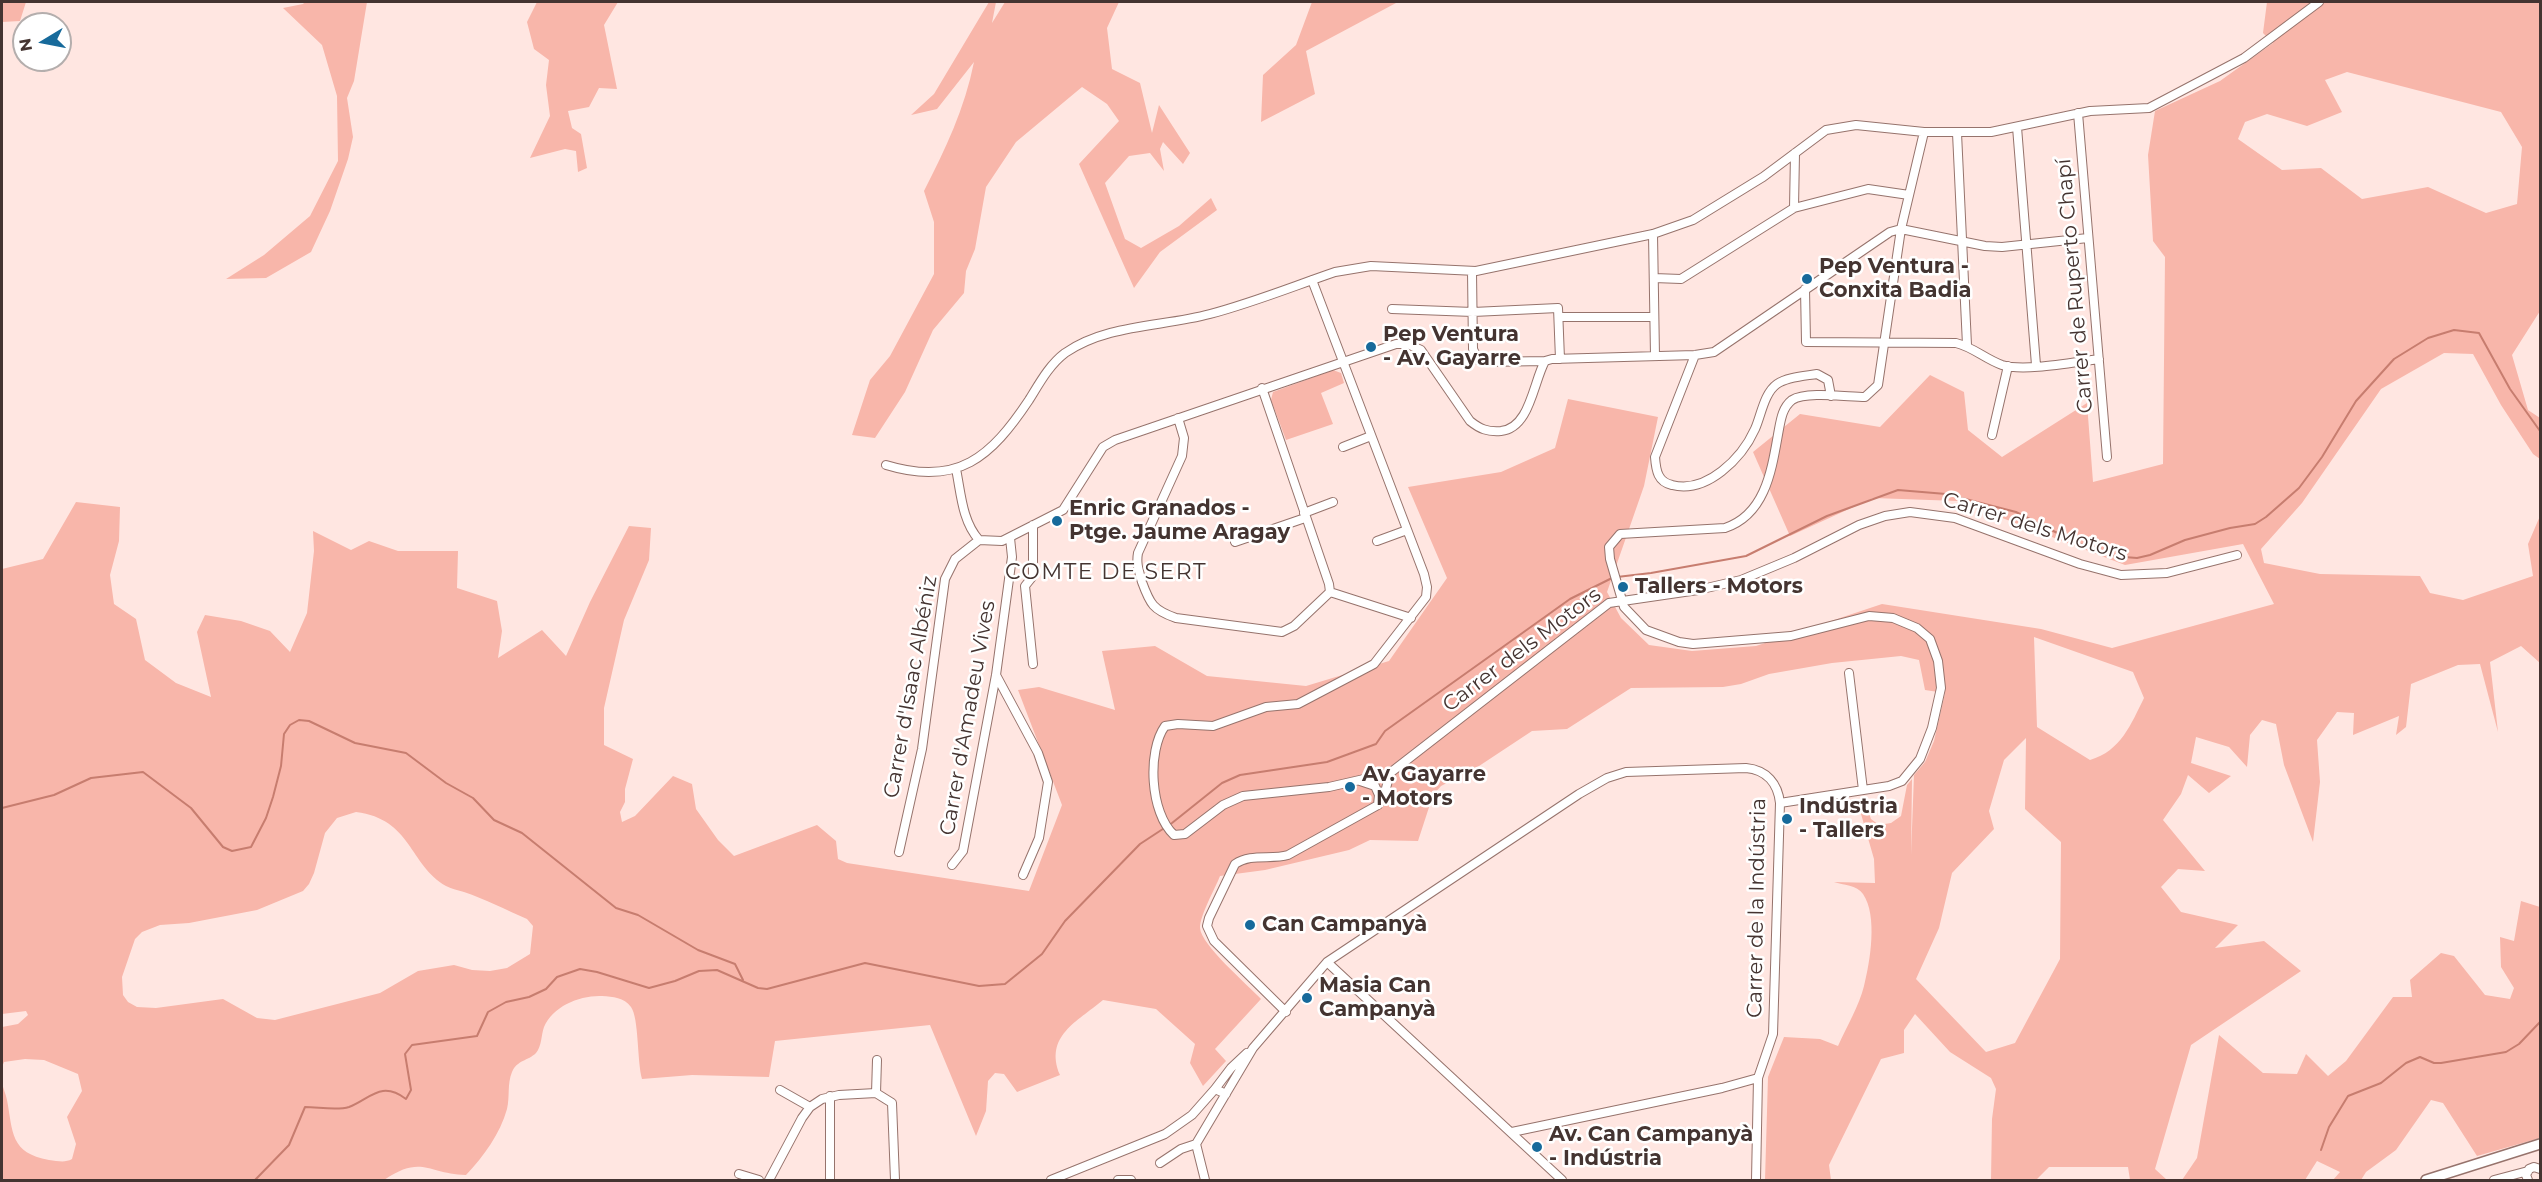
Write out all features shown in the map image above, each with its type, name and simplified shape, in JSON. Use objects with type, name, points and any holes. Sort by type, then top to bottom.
[{"type":"street","points":[[886,465],[916,471],[956,469],[980,457],[998,441],[1052,366],[1064,354],[1102,335],[1209,315],[1335,272],[1371,266],[1472,272],[1653,234],[1693,220],[1762,177],[1826,130],[1839,127],[1856,125],[1924,132],[1991,132],[2078,113],[2149,108],[2244,57],[2319,2]]},
{"type":"street","name":"Carrer de Ruperto Chapí","points":[[2078,113],[2108,457]]},
{"type":"street","points":[[2017,127],[2036,365]]},
{"type":"street","points":[[1780,804],[1889,786],[1902,781],[1926,748],[1941,688],[1938,661],[1930,639],[1917,628],[1893,618],[1869,616],[1807,633],[1686,644],[1646,630],[1632,618],[1623,601],[1610,559],[1609,547],[1620,534],[1725,528],[1738,524],[1756,506],[1771,476],[1784,408],[1793,400],[1803,396],[1865,397],[1873,392],[1878,385],[1901,229],[1924,132]]},
{"type":"street","points":[[1957,133],[1967,345]]},
{"type":"street","points":[[1794,208],[1795,153]]},
{"type":"street","points":[[1654,278],[1681,279],[1794,208],[1868,189],[1909,195]]},
{"type":"street","points":[[1472,272],[1473,349],[1478,360],[1484,362],[1545,361],[1695,355],[1714,352],[1876,241],[1901,229],[1985,246],[2026,246],[2088,238]]},
{"type":"street","points":[[1653,234],[1654,356]]},
{"type":"street","points":[[1286,1012],[1214,941],[1207,926],[1209,918],[1235,864],[1242,859],[1277,858],[1288,855],[1378,805],[1384,795],[1390,773],[1329,787],[1243,796],[1223,805],[1178,837],[1166,826],[1156,804],[1154,791],[1158,737],[1165,726],[1178,724],[1213,726],[1266,707],[1298,704],[1310,699],[1339,681],[1363,672],[1374,664],[1426,597],[1427,587],[1407,530],[1312,280]]},
{"type":"street","points":[[1805,289],[1806,342],[1967,345],[1993,361],[2008,366],[2099,359]]},
{"type":"street","points":[[1392,309],[1473,312],[1558,308],[1560,359]]},
{"type":"street","points":[[1559,317],[1653,317]]},
{"type":"street","points":[[956,469],[967,520],[979,540],[996,542],[1010,538],[1063,510],[1103,447],[1115,440],[1262,388],[1396,344],[1408,344],[1421,350],[1470,422],[1480,430],[1492,432],[1506,430],[1517,425],[1524,416],[1545,361]]},
{"type":"street","points":[[1695,355],[1655,457],[1656,471],[1662,481],[1674,486],[1704,483],[1714,478],[1754,432],[1768,394],[1777,384],[1817,374],[1828,380],[1831,396]]},
{"type":"street","points":[[1992,435],[2008,366]]},
{"type":"street","points":[[1262,388],[1330,592]]},
{"type":"street","points":[[1178,418],[1184,438],[1182,456],[1138,553],[1137,564],[1149,602],[1162,613],[1176,618],[1282,632],[1294,626],[1330,592]]},
{"type":"street","points":[[1343,447],[1371,436]]},
{"type":"street","points":[[1235,542],[1333,502]]},
{"type":"street","name":"Carrer dels Motors","points":[[1390,773],[1609,603],[1698,590],[1741,580],[1794,558],[1859,525],[1885,516],[1910,512],[1967,521],[2111,574],[2133,576],[2167,573],[2237,555]]},
{"type":"street","points":[[1033,525],[1033,576],[1025,586],[1034,664]]},
{"type":"street","points":[[1377,541],[1407,530]]},
{"type":"street","name":"Carrer d'Amadeu Vives","points":[[952,865],[963,851],[996,675],[1012,556],[1010,538]]},
{"type":"street","name":"Carrer d'Isaac Albéniz","points":[[899,852],[922,749],[945,579],[955,559],[979,540]]},
{"type":"street","points":[[1330,592],[1411,618]]},
{"type":"street","points":[[1849,673],[1863,790]]},
{"type":"street","points":[[996,675],[1038,753],[1048,783],[1039,838],[1023,876]]},
{"type":"street","name":"Carrer de la Indústria","points":[[1051,1180],[1165,1134],[1192,1115],[1231,1068],[1286,1012],[1327,962],[1579,794],[1607,778],[1638,771],[1753,769],[1765,774],[1774,784],[1780,804],[1773,1034],[1758,1078],[1756,1180]]},
{"type":"street","points":[[1358,780],[1375,786],[1379,795],[1378,805]]},
{"type":"street","points":[[1327,962],[1562,1180]]},
{"type":"street","name":"Carrer de la Indústria","points":[[1196,1144],[1253,1048]]},
{"type":"street","points":[[876,1093],[877,1060]]},
{"type":"street","points":[[1512,1132],[1722,1088],[1758,1078]]},
{"type":"street","points":[[1215,1089],[1226,1094]]},
{"type":"street","points":[[780,1090],[810,1107]]},
{"type":"street","points":[[769,1180],[810,1107],[830,1096],[876,1093],[892,1103],[895,1180]]},
{"type":"street","points":[[830,1096],[830,1180]]},
{"type":"street","points":[[1160,1163],[1181,1149],[1196,1144],[1205,1180]]},
{"type":"street","points":[[2426,1180],[2541,1144]]},
{"type":"street","points":[[2494,1180],[2528,1177],[2534,1167],[2541,1169]]},
{"type":"street","points":[[739,1174],[759,1180]]},
{"type":"street","points":[[1118,1180],[1131,1180]]},
{"type":"shaded area","points":[[2,2],[26,2],[23,12],[12,12],[12,21],[2,22]]},
{"type":"shaded area","points":[[305,2],[367,2],[354,81],[347,98],[353,137],[348,159],[330,211],[311,252],[266,278],[226,279],[264,255],[310,216],[338,161],[337,96],[322,45],[283,8]]},
{"type":"shaded area","points":[[537,2],[618,2],[604,25],[617,89],[599,88],[589,107],[568,111],[572,128],[581,134],[587,168],[578,172],[576,151],[565,149],[530,158],[550,116],[546,85],[549,60],[534,49],[527,22]]},
{"type":"shaded area","points":[[989,2],[996,2],[992,23],[1005,2],[1119,2],[1107,28],[1112,69],[1140,83],[1152,133],[1159,105],[1190,153],[1183,164],[1163,142],[1160,149],[1164,171],[1150,153],[1129,156],[1105,183],[1125,239],[1141,248],[1179,226],[1211,198],[1217,210],[1160,252],[1134,288],[1079,164],[1119,121],[1107,104],[1082,87],[1016,142],[986,187],[975,249],[966,271],[964,293],[933,330],[905,392],[875,438],[852,435],[870,380],[890,356],[934,274],[934,222],[924,191],[960,112],[974,62],[937,109],[911,115],[934,94]]},
{"type":"shaded area","points":[[1312,2],[1396,3],[1306,51],[1315,94],[1261,122],[1263,75],[1296,45]]},
{"type":"shaded area","points":[[2267,2],[2540,2],[2540,311],[2512,355],[2528,410],[2540,418],[2540,459],[2533,454],[2501,405],[2473,354],[2444,353],[2381,389],[2302,503],[2261,549],[2264,563],[2320,574],[2420,576],[2430,593],[2463,600],[2533,576],[2528,544],[2540,516],[2540,663],[2521,646],[2490,662],[2498,732],[2480,664],[2458,665],[2411,684],[2406,727],[2396,735],[2399,716],[2353,735],[2354,713],[2337,712],[2317,740],[2320,782],[2313,842],[2284,765],[2276,724],[2262,720],[2250,735],[2247,767],[2229,747],[2196,737],[2191,763],[2231,776],[2209,793],[2188,775],[2181,794],[2163,820],[2205,871],[2178,869],[2161,887],[2181,912],[2238,925],[2215,948],[2264,941],[2301,971],[2191,1045],[2155,1169],[2167,1180],[2130,1180],[2128,1167],[2049,1167],[2036,1180],[1991,1180],[1992,1119],[1996,1089],[1991,1078],[1950,1052],[1915,1014],[1904,1030],[1904,1053],[1881,1059],[1829,1165],[1831,1180],[1765,1180],[1768,1077],[1784,1037],[1820,1039],[1838,1046],[1859,1001],[1868,965],[1871,926],[1868,903],[1857,889],[1834,882],[1875,883],[1874,859],[1859,807],[1832,805],[1864,800],[1871,819],[1879,825],[1891,823],[1901,816],[1907,785],[1912,779],[1911,855],[1914,775],[1925,762],[1934,741],[1945,693],[1925,690],[1919,660],[1901,656],[1832,663],[1769,674],[1741,684],[1723,687],[1631,688],[1567,729],[1532,731],[1476,768],[1441,786],[1433,795],[1418,841],[1370,840],[1349,850],[1265,870],[1220,876],[1202,916],[1200,928],[1202,935],[1226,965],[1261,999],[1215,1049],[1226,1061],[1203,1086],[1190,1063],[1195,1044],[1156,1009],[1103,1000],[1074,1023],[1060,1040],[1056,1050],[1056,1061],[1060,1075],[1017,1092],[1004,1074],[995,1073],[988,1081],[986,1111],[976,1136],[930,1025],[775,1041],[769,1077],[692,1075],[642,1079],[634,1013],[631,1007],[618,998],[594,996],[568,1003],[548,1020],[536,1053],[517,1065],[512,1072],[507,1109],[496,1136],[466,1175],[417,1167],[407,1168],[384,1180],[2,1180],[2,1082],[13,1131],[20,1146],[36,1157],[49,1160],[72,1159],[76,1144],[67,1117],[82,1091],[78,1074],[44,1060],[25,1059],[4,1062],[2,1067],[2,1027],[18,1024],[28,1015],[26,1011],[2,1014],[2,569],[43,559],[76,502],[120,507],[119,541],[110,575],[114,604],[136,619],[145,660],[176,683],[211,697],[197,632],[205,615],[241,621],[270,631],[290,652],[307,613],[314,551],[313,531],[351,550],[369,541],[398,551],[458,551],[457,588],[497,601],[502,631],[498,658],[542,630],[566,656],[590,602],[629,526],[651,528],[649,560],[624,620],[604,708],[604,745],[633,759],[625,789],[625,802],[620,812],[622,822],[635,816],[673,776],[692,784],[696,809],[718,840],[734,856],[817,825],[836,841],[838,859],[847,863],[1029,891],[1062,805],[1018,690],[1039,687],[1115,710],[1102,651],[1155,646],[1207,676],[1306,686],[1389,661],[1447,578],[1408,487],[1501,472],[1555,448],[1568,399],[1658,417],[1644,486],[1607,592],[1621,618],[1649,645],[1692,651],[1756,646],[1882,604],[2041,629],[2112,648],[2274,604],[2243,544],[2125,565],[1958,501],[1873,498],[1790,536],[1753,452],[1800,414],[1880,427],[1930,375],[1964,392],[1968,430],[2002,457],[2087,403],[2093,482],[2163,464],[2165,257],[2153,241],[2148,155],[2155,111],[2220,81],[2273,43],[2263,33]],"holes":[[[2347,72],[2501,112],[2522,147],[2517,204],[2486,213],[2428,187],[2362,199],[2321,168],[2282,170],[2238,139],[2245,122],[2267,114],[2307,126],[2342,112],[2325,80]],[[2034,637],[2133,672],[2144,698],[2124,735],[2110,750],[2090,760],[2037,727]],[[2026,738],[2025,809],[2061,842],[2060,959],[2015,1043],[1986,1052],[1916,979],[1939,928],[1952,873],[1994,829],[1989,811],[2004,760]],[[356,812],[374,816],[399,833],[424,867],[446,886],[527,919],[533,926],[530,954],[507,968],[490,971],[472,970],[454,965],[418,971],[380,993],[275,1020],[257,1018],[223,999],[156,1008],[137,1007],[128,1002],[123,995],[122,977],[135,939],[142,932],[160,925],[189,923],[257,910],[303,891],[314,873],[325,833],[337,818]]]},
{"type":"shaded area","points":[[1333,370],[1341,373],[1344,383],[1321,393],[1333,424],[1286,440],[1271,400],[1273,392]]},
{"type":"shaded area","points":[[2521,901],[2540,907],[2540,1138],[2477,1156],[2443,1103],[2431,1100],[2396,1150],[2366,1172],[2361,1180],[2333,1180],[2340,1172],[2317,1161],[2305,1180],[2182,1180],[2197,1158],[2219,1035],[2263,1073],[2297,1074],[2306,1054],[2328,1076],[2346,1061],[2393,997],[2412,997],[2410,980],[2441,953],[2454,956],[2485,995],[2510,999],[2514,988],[2501,967],[2500,937],[2514,941]]},
{"type":"waterway","points":[[1617,577],[1746,556],[1827,516],[1898,490],[1946,494],[2016,512],[2075,542],[2112,556],[2137,558],[2150,555],[2185,540],[2255,524],[2266,517],[2299,488],[2322,457],[2356,401],[2394,359],[2428,338],[2454,330],[2479,333],[2510,389],[2540,431]]},
{"type":"waterway","points":[[255,1180],[289,1145],[305,1107],[333,1109],[349,1107],[383,1091],[390,1091],[406,1099],[411,1090],[405,1054],[412,1045],[477,1036],[488,1012],[506,1002],[529,997],[546,989],[557,977],[580,969],[649,988],[699,971],[717,970],[758,988],[767,989],[865,963],[979,986],[1005,984],[1042,954],[1065,921],[1140,844],[1172,823],[1222,783],[1240,775],[1327,762],[1376,744],[1385,731],[1570,599],[1612,578]]},
{"type":"waterway","points":[[2,808],[54,795],[91,778],[143,772],[191,808],[223,847],[232,851],[251,847],[266,818],[273,797],[281,766],[284,734],[290,725],[299,720],[309,721],[355,743],[406,753],[446,783],[473,798],[494,820],[522,833],[616,908],[638,915],[698,950],[735,964],[743,980]]},
{"type":"waterway","points":[[2321,1150],[2329,1127],[2348,1096],[2381,1083],[2406,1063],[2420,1057],[2434,1063],[2441,1063],[2506,1052],[2519,1044],[2540,1022]]},
{"type":"place","name":"Pep Ventura - Conxita Badia","points":[[1807,279]]},
{"type":"place","name":"Pep Ventura - Av. Gayarre","points":[[1371,347]]},
{"type":"place","name":"Enric Granados - Ptge. Jaume Aragay","points":[[1057,521]]},
{"type":"place","name":"Tallers - Motors","points":[[1623,587]]},
{"type":"place","name":"Av. Gayarre - Motors","points":[[1350,787]]},
{"type":"place","name":"Indústria - Tallers","points":[[1787,819]]},
{"type":"place","name":"Can Campanyà","points":[[1250,925]]},
{"type":"place","name":"Masia Can Campanyà","points":[[1307,998]]},
{"type":"place","name":"Av. Can Campanyà - Indústria","points":[[1537,1147]]},
{"type":"district","name":"COMTE DE SERT","points":[[1106,573]]}]
